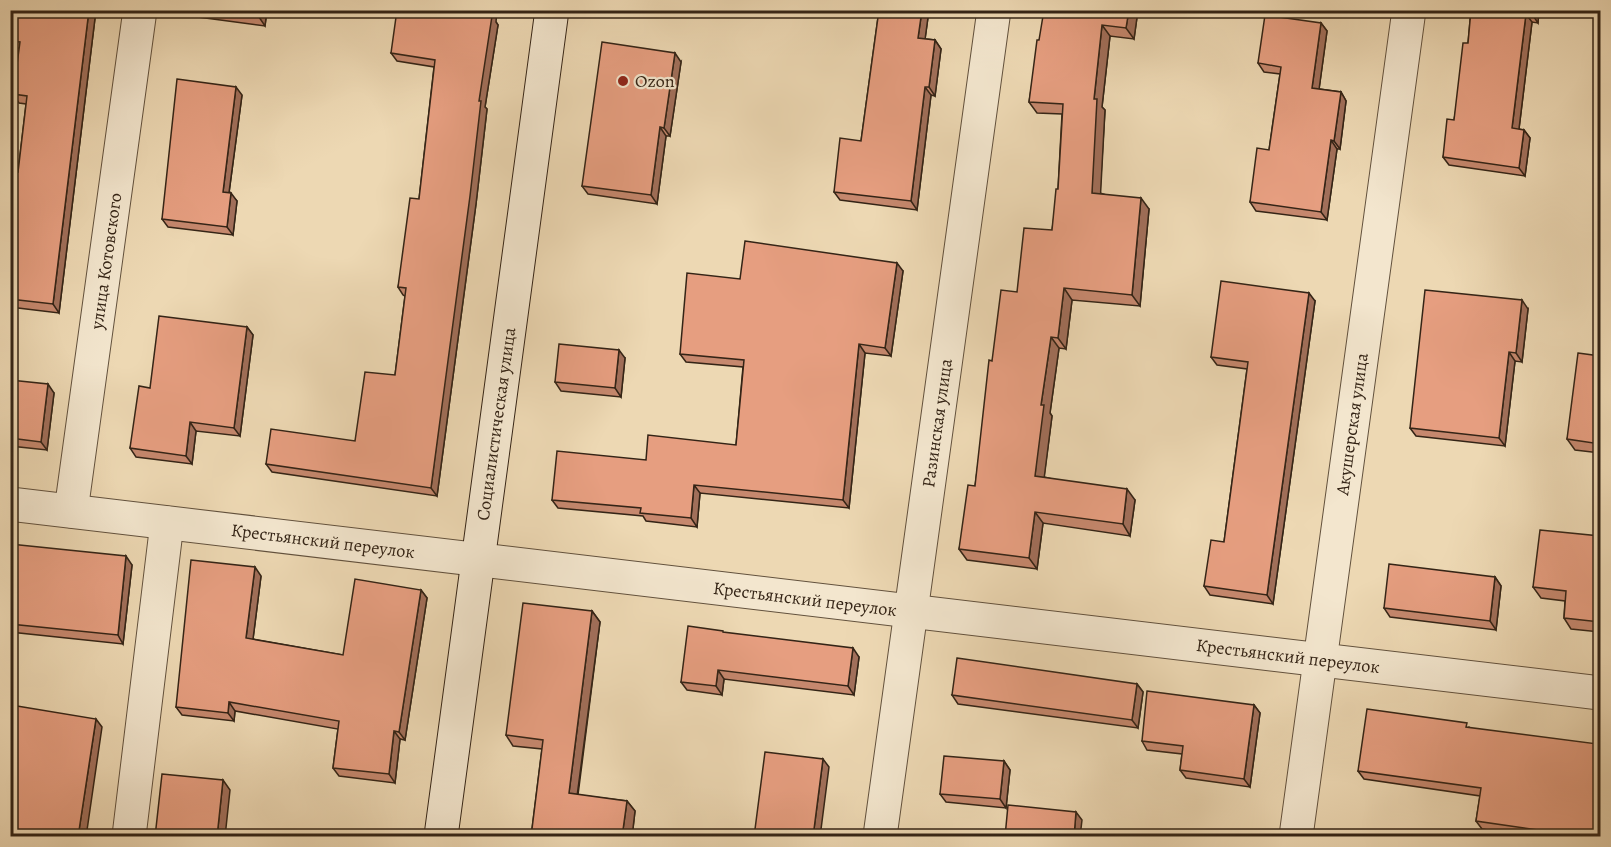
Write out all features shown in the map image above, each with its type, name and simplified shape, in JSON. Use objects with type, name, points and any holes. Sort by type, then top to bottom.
[{"type":"street","name":"улица Котовского","points":[[71,511],[140,10]]},
{"type":"street","name":"Социалистическая улица","points":[[441,837],[552,10]]},
{"type":"street","name":"Разинская улица","points":[[880,837],[994,10]]},
{"type":"street","name":"Акушерская улица","points":[[1296,837],[1408,10]]},
{"type":"street","name":"Крестьянский переулок","points":[[10,504],[1600,693]]},
{"type":"street","points":[[129,837],[167,523]]},
{"type":"building","points":[[17,10],[89,10],[53,304],[10,299],[10,192],[13,171],[18,172],[27,96],[13,94],[20,42],[12,41]]},
{"type":"building","points":[[205,10],[260,10],[259,17]]},
{"type":"building","points":[[397,10],[490,10],[489,16],[492,16],[479,101],[481,101],[470,196],[431,488],[266,464],[271,429],[355,441],[365,372],[395,375],[406,288],[398,287],[410,198],[419,199],[435,60],[391,53]]},
{"type":"building","points":[[879,10],[922,10],[918,38],[935,40],[929,87],[925,87],[911,201],[834,192],[840,138],[861,141]]},
{"type":"building","points":[[1044,10],[1129,10],[1126,28],[1102,25],[1094,99],[1097,99],[1092,193],[1141,198],[1132,295],[1064,288],[1058,338],[1051,337],[1041,405],[1044,405],[1035,476],[1127,489],[1123,524],[1035,512],[1029,558],[959,549],[968,485],[975,486],[989,360],[992,361],[1001,290],[1017,292],[1024,228],[1052,230],[1056,189],[1058,189],[1063,104],[1029,102],[1037,40],[1039,40]]},
{"type":"building","points":[[1471,10],[1533,10],[1532,14],[1526,14],[1512,128],[1524,130],[1519,168],[1443,157],[1447,119],[1454,120],[1463,43],[1468,43]]},
{"type":"building","points":[[1265,15],[1321,23],[1312,88],[1341,92],[1334,141],[1331,140],[1321,212],[1250,202],[1257,148],[1269,150],[1281,67],[1258,63]]},
{"type":"building","points":[[602,42],[675,53],[664,128],[660,127],[651,195],[582,186]]},
{"type":"building","points":[[177,79],[236,87],[223,192],[231,193],[227,227],[162,219]]},
{"type":"building","points":[[745,241],[897,263],[885,348],[859,344],[843,500],[694,485],[691,518],[640,513],[641,508],[552,500],[557,451],[646,460],[648,435],[736,445],[744,360],[680,354],[687,273],[740,279]]},
{"type":"building","points":[[1221,281],[1309,293],[1267,595],[1204,586],[1211,540],[1224,542],[1248,362],[1211,357]]},
{"type":"building","points":[[1425,290],[1522,300],[1516,353],[1509,352],[1499,438],[1410,428]]},
{"type":"building","points":[[159,316],[247,327],[234,428],[190,422],[186,456],[130,448],[139,386],[150,388]]},
{"type":"building","points":[[559,344],[619,350],[615,388],[555,382]]},
{"type":"building","points":[[1578,353],[1600,356],[1600,444],[1567,439]]},
{"type":"building","points":[[10,380],[48,384],[41,442],[10,438]]},
{"type":"building","points":[[1540,530],[1600,536],[1600,622],[1564,618],[1566,591],[1533,587]]},
{"type":"building","points":[[10,544],[126,556],[118,635],[10,624]]},
{"type":"building","points":[[191,560],[255,567],[246,638],[343,655],[355,579],[421,590],[399,732],[394,731],[389,774],[333,768],[339,721],[229,702],[228,713],[176,707]]},
{"type":"building","points":[[1389,564],[1495,577],[1490,621],[1384,608]]},
{"type":"building","points":[[523,603],[592,611],[569,793],[627,801],[622,837],[531,837],[543,740],[506,735]]},
{"type":"building","points":[[688,626],[853,648],[848,686],[718,670],[716,686],[681,682]]},
{"type":"building","points":[[957,658],[1137,684],[1132,720],[952,695]]},
{"type":"building","points":[[1147,691],[1254,705],[1244,779],[1180,770],[1183,746],[1142,741]]},
{"type":"building","points":[[17,706],[96,719],[78,837],[10,837],[10,748]]},
{"type":"building","points":[[1367,709],[1467,723],[1466,727],[1597,744],[1597,741],[1600,742],[1600,837],[1476,821],[1481,788],[1358,771]]},
{"type":"building","points":[[765,752],[823,759],[813,837],[754,837]]},
{"type":"building","points":[[944,756],[1004,761],[1000,799],[940,794]]},
{"type":"building","points":[[162,774],[223,780],[217,837],[155,837]]},
{"type":"building","points":[[1008,805],[1076,812],[1074,837],[1005,837]]},
{"type":"building","points":[[1176,832],[1208,837],[1176,837]]},
{"type":"place","name":"Ozon","points":[[623,81]]}]
